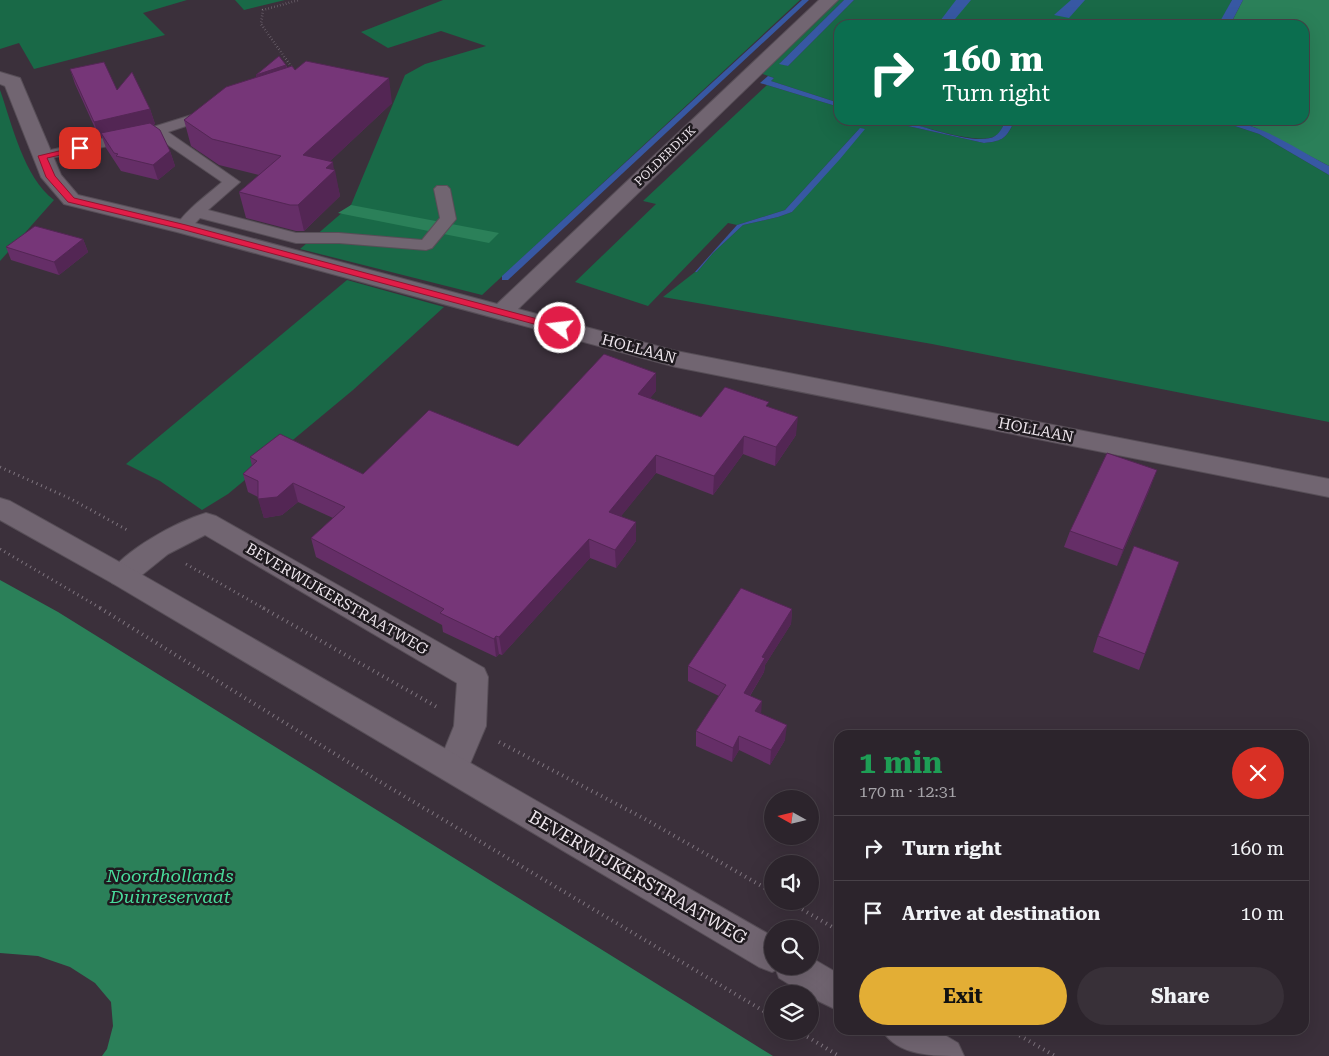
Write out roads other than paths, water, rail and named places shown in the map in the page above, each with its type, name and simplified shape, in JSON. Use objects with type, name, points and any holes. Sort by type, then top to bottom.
[{"type":"street","name":"POLDERDIJK","points":[[502,312],[828,0]]},
{"type":"street","name":"HOLLAAN","points":[[0,78],[13,82],[51,177],[71,200],[190,220],[502,312],[676,359],[1329,488]]},
{"type":"street","name":"BEVERWIJKERSTRAATWEG","points":[[0,508],[122,576],[764,950]]},
{"type":"street","name":"BEVERWIJKERSTRAATWEG","points":[[122,576],[158,547],[206,523],[473,677],[470,726],[453,768]]},
{"type":"street","points":[[807,975],[834,991]]},
{"type":"street","points":[[909,1035],[945,1056]]},
{"type":"lane","points":[[42,156],[157,132],[221,110]]},
{"type":"lane","points":[[157,132],[232,182],[190,220]]},
{"type":"lane","points":[[190,220],[296,238],[339,238],[426,245],[448,219],[442,188]]},
{"type":"water","points":[[844,0],[854,0],[788,66],[779,64]]},
{"type":"water","points":[[956,0],[971,0],[954,20],[941,20]]},
{"type":"water","points":[[1071,0],[1085,0],[1069,18],[1054,15]]},
{"type":"water","points":[[1232,0],[1243,0],[1233,20],[1221,20]]},
{"type":"water","points":[[768,76],[774,78],[771,81],[834,101],[834,105],[760,83]]},
{"type":"water","points":[[903,125],[916,125],[963,137],[987,139],[995,136],[1003,125],[1012,125],[1004,138],[984,143]]},
{"type":"water","points":[[1232,125],[1246,125],[1275,136],[1329,166],[1329,175],[1259,134]]},
{"type":"water","points":[[860,128],[865,129],[792,212],[743,225],[695,272],[737,225],[785,210]]},
{"type":"waterway","points":[[505,278],[806,0]]},
{"type":"park label","name":"Noordhollands Duinreservaat","points":[[170,885]]}]
